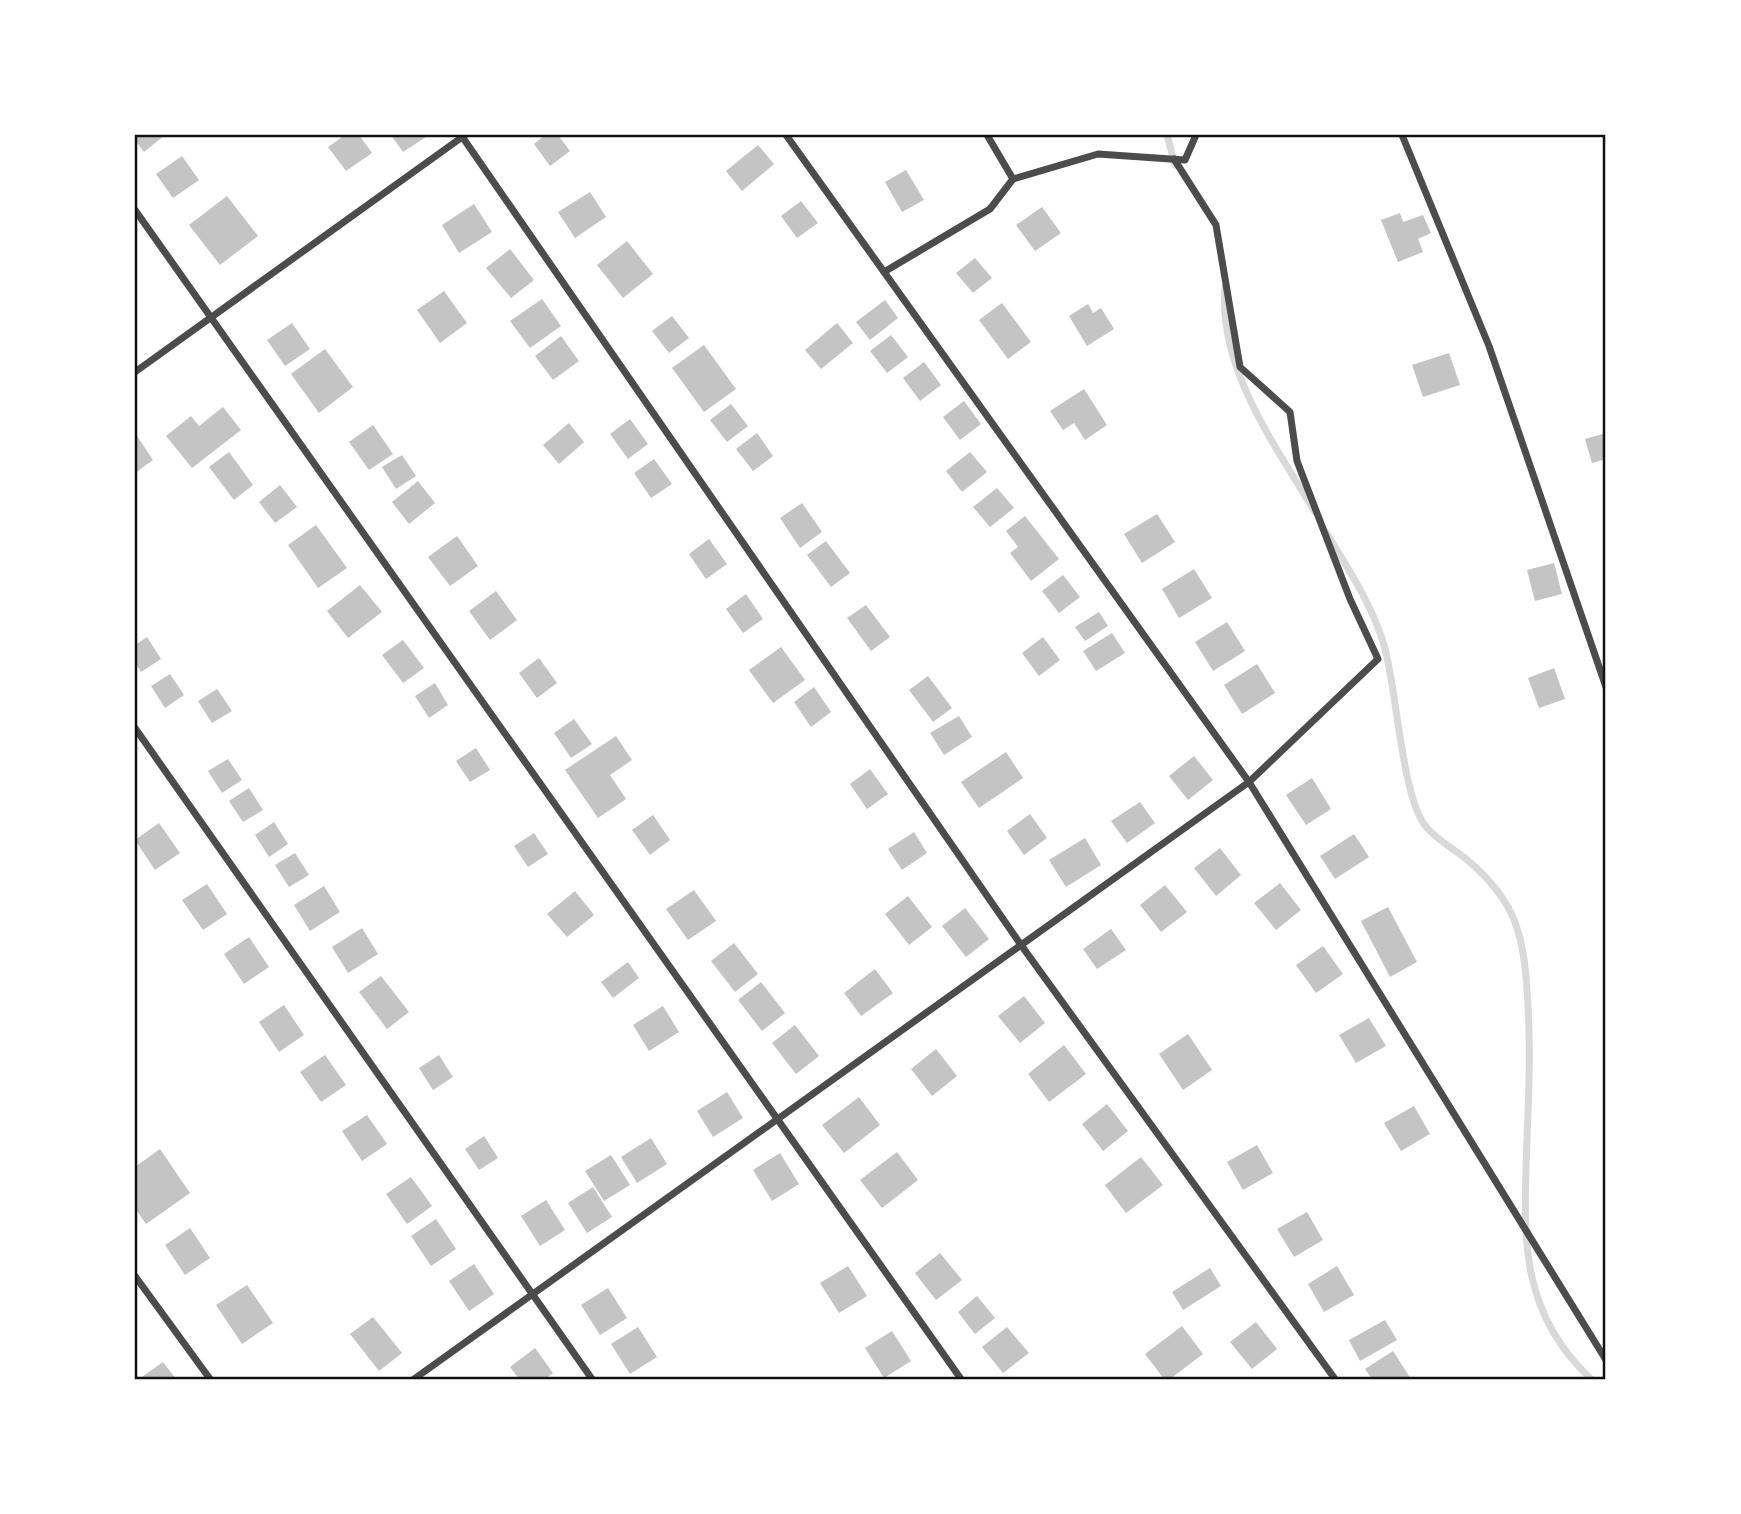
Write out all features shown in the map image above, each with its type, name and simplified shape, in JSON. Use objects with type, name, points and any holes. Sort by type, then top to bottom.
[{"type":"street","points":[[135,372],[463,135],[1021,945],[1335,1379]]},
{"type":"street","points":[[786,135],[1249,782],[1606,1360]]},
{"type":"street","points":[[987,135],[1013,179]]},
{"type":"street","points":[[884,272],[990,209],[1013,179],[1098,154],[1185,160],[1196,135]]},
{"type":"street","points":[[1402,135],[1489,346],[1606,687]]},
{"type":"street","points":[[414,1379],[1249,782],[1378,659],[1350,599],[1297,461],[1290,412],[1240,367],[1216,225],[1174,159]]},
{"type":"street","points":[[135,210],[961,1379]]},
{"type":"street","points":[[135,728],[592,1379]]},
{"type":"street","points":[[135,1276],[210,1379]]},
{"type":"building","points":[[135,135],[165,135],[144,152],[135,140]]},
{"type":"building","points":[[345,135],[359,135],[372,153],[346,171],[328,147]]},
{"type":"building","points":[[391,135],[429,135],[403,152]]},
{"type":"building","points":[[545,135],[558,135],[570,151],[550,166],[534,144]]},
{"type":"building","points":[[758,145],[774,164],[742,191],[726,171]]},
{"type":"building","points":[[182,156],[199,180],[173,198],[156,174]]},
{"type":"building","points":[[906,170],[924,200],[902,212],[885,182]]},
{"type":"building","points":[[590,192],[606,217],[575,238],[558,212]]},
{"type":"building","points":[[227,196],[258,236],[220,265],[189,225]]},
{"type":"building","points":[[801,201],[818,223],[797,238],[781,216]]},
{"type":"building","points":[[474,204],[492,232],[459,253],[442,225]]},
{"type":"building","points":[[1042,207],[1061,233],[1035,251],[1016,225]]},
{"type":"building","points":[[1400,213],[1403,222],[1423,215],[1431,233],[1418,239],[1423,252],[1398,262],[1381,220]]},
{"type":"building","points":[[627,241],[653,274],[623,298],[597,265]]},
{"type":"building","points":[[510,249],[534,280],[511,298],[486,268]]},
{"type":"building","points":[[975,258],[992,278],[973,293],[956,273]]},
{"type":"building","points":[[444,291],[467,323],[440,343],[417,310]]},
{"type":"building","points":[[542,299],[561,326],[530,348],[510,321]]},
{"type":"building","points":[[885,300],[898,318],[870,340],[856,322]]},
{"type":"building","points":[[1002,303],[1031,342],[1008,359],[979,320]]},
{"type":"building","points":[[1088,304],[1093,313],[1101,308],[1114,329],[1087,346],[1069,316]]},
{"type":"building","points":[[672,316],[689,338],[669,353],[652,331]]},
{"type":"building","points":[[292,323],[310,349],[285,366],[267,340]]},
{"type":"building","points":[[837,323],[853,343],[821,369],[805,350]]},
{"type":"building","points":[[891,335],[908,357],[887,373],[870,351]]},
{"type":"building","points":[[561,336],[579,361],[553,380],[535,356]]},
{"type":"building","points":[[704,345],[736,389],[704,412],[672,368]]},
{"type":"building","points":[[325,349],[353,387],[319,413],[291,374]]},
{"type":"building","points":[[1449,353],[1460,385],[1423,397],[1412,365]]},
{"type":"building","points":[[924,362],[941,385],[920,401],[903,378]]},
{"type":"building","points":[[1084,389],[1107,425],[1085,440],[1074,423],[1063,430],[1050,411]]},
{"type":"building","points":[[964,401],[981,424],[960,440],[943,417]]},
{"type":"building","points":[[731,404],[748,426],[727,442],[710,420]]},
{"type":"building","points":[[223,407],[241,430],[192,468],[166,436],[191,416],[199,426]]},
{"type":"building","points":[[630,419],[648,444],[628,459],[610,434]]},
{"type":"building","points":[[569,423],[584,442],[559,464],[543,445]]},
{"type":"building","points":[[373,425],[393,454],[369,470],[349,442]]},
{"type":"building","points":[[135,433],[153,460],[135,473]]},
{"type":"building","points":[[757,433],[773,456],[753,471],[736,449]]},
{"type":"building","points":[[1606,433],[1606,459],[1592,463],[1585,439]]},
{"type":"building","points":[[229,452],[253,485],[234,500],[209,467]]},
{"type":"building","points":[[970,452],[987,472],[962,492],[946,471]]},
{"type":"building","points":[[402,455],[416,476],[396,489],[382,467]]},
{"type":"building","points":[[654,459],[672,484],[651,498],[634,473]]},
{"type":"building","points":[[418,481],[435,503],[409,524],[392,502]]},
{"type":"building","points":[[280,485],[297,507],[275,523],[259,502]]},
{"type":"building","points":[[997,488],[1014,508],[990,527],[973,507]]},
{"type":"building","points":[[802,503],[822,532],[800,548],[780,518]]},
{"type":"building","points":[[1157,514],[1175,542],[1142,563],[1124,534]]},
{"type":"building","points":[[1025,516],[1059,559],[1031,581],[1010,553],[1018,547],[1006,531]]},
{"type":"building","points":[[316,525],[347,568],[318,588],[288,545]]},
{"type":"building","points":[[457,536],[478,566],[450,586],[428,557]]},
{"type":"building","points":[[709,539],[727,564],[706,579],[689,554]]},
{"type":"building","points":[[826,541],[850,573],[831,587],[807,555]]},
{"type":"building","points":[[1554,563],[1562,594],[1535,601],[1527,570]]},
{"type":"building","points":[[1194,569],[1212,598],[1179,618],[1162,589]]},
{"type":"building","points":[[1063,575],[1080,597],[1059,613],[1042,591]]},
{"type":"building","points":[[360,585],[382,612],[348,638],[327,611]]},
{"type":"building","points":[[496,591],[517,620],[490,640],[469,611]]},
{"type":"building","points":[[746,594],[763,619],[743,633],[726,609]]},
{"type":"building","points":[[866,605],[890,637],[871,651],[847,618]]},
{"type":"building","points":[[1099,612],[1108,626],[1085,641],[1075,627]]},
{"type":"building","points":[[1227,622],[1245,651],[1213,671],[1195,642]]},
{"type":"building","points":[[1112,633],[1125,653],[1096,671],[1083,651]]},
{"type":"building","points":[[147,637],[161,659],[141,672],[135,662],[135,645]]},
{"type":"building","points":[[1043,637],[1060,660],[1039,676],[1022,653]]},
{"type":"building","points":[[403,640],[424,668],[403,683],[382,655]]},
{"type":"building","points":[[781,647],[805,680],[773,703],[749,670]]},
{"type":"building","points":[[539,658],[557,683],[537,698],[519,673]]},
{"type":"building","points":[[1257,664],[1275,693],[1242,714],[1224,685]]},
{"type":"building","points":[[1554,668],[1565,699],[1539,708],[1528,678]]},
{"type":"building","points":[[170,674],[184,695],[165,708],[151,686]]},
{"type":"building","points":[[928,676],[952,708],[933,722],[909,690]]},
{"type":"building","points":[[435,683],[448,705],[429,718],[415,696]]},
{"type":"building","points":[[814,687],[831,712],[811,727],[794,702]]},
{"type":"building","points":[[217,689],[232,711],[212,723],[198,701]]},
{"type":"building","points":[[959,716],[972,737],[944,755],[930,733]]},
{"type":"building","points":[[574,719],[592,744],[571,758],[554,733]]},
{"type":"building","points":[[616,736],[632,760],[610,775],[626,799],[598,818],[565,770]]},
{"type":"building","points":[[476,748],[490,770],[470,782],[456,761]]},
{"type":"building","points":[[1006,752],[1023,778],[979,808],[961,782]]},
{"type":"building","points":[[1194,756],[1213,780],[1188,800],[1169,776]]},
{"type":"building","points":[[228,759],[242,780],[222,793],[208,771]]},
{"type":"building","points":[[870,769],[888,794],[867,809],[850,784]]},
{"type":"building","points":[[1312,778],[1331,809],[1306,825],[1286,795]]},
{"type":"building","points":[[249,788],[263,810],[243,822],[229,801]]},
{"type":"building","points":[[1140,802],[1155,823],[1127,843],[1111,821]]},
{"type":"building","points":[[1030,814],[1047,838],[1024,855],[1007,831]]},
{"type":"building","points":[[653,815],[670,840],[650,855],[632,830]]},
{"type":"building","points":[[274,822],[288,844],[269,857],[255,835]]},
{"type":"building","points":[[159,823],[180,853],[155,870],[135,840]]},
{"type":"building","points":[[914,832],[927,853],[902,870],[888,849]]},
{"type":"building","points":[[534,833],[548,854],[528,867],[514,846]]},
{"type":"building","points":[[1354,834],[1369,857],[1335,879],[1320,856]]},
{"type":"building","points":[[1085,838],[1101,865],[1066,887],[1049,860]]},
{"type":"building","points":[[1220,848],[1241,875],[1216,896],[1194,868]]},
{"type":"building","points":[[295,853],[309,875],[289,887],[275,865]]},
{"type":"building","points":[[1280,883],[1301,910],[1276,930],[1254,903]]},
{"type":"building","points":[[207,884],[227,914],[203,930],[182,900]]},
{"type":"building","points":[[1165,885],[1187,912],[1161,932],[1140,905]]},
{"type":"building","points":[[324,886],[340,912],[310,931],[294,905]]},
{"type":"building","points":[[694,890],[716,921],[688,940],[666,909]]},
{"type":"building","points":[[575,891],[594,915],[567,937],[547,914]]},
{"type":"building","points":[[908,896],[932,927],[909,945],[885,914]]},
{"type":"building","points":[[1388,907],[1417,962],[1390,977],[1361,921]]},
{"type":"building","points":[[965,908],[989,939],[966,957],[942,926]]},
{"type":"building","points":[[362,928],[378,954],[348,973],[332,947]]},
{"type":"building","points":[[1111,929],[1126,950],[1097,969],[1083,949]]},
{"type":"building","points":[[249,937],[269,967],[244,984],[224,954]]},
{"type":"building","points":[[734,943],[758,974],[735,992],[711,961]]},
{"type":"building","points":[[1323,946],[1343,974],[1316,993],[1296,965]]},
{"type":"building","points":[[628,962],[639,978],[613,998],[601,982]]},
{"type":"building","points":[[875,969],[893,993],[861,1016],[844,993]]},
{"type":"building","points":[[381,976],[409,1012],[387,1029],[359,992]]},
{"type":"building","points":[[761,982],[785,1013],[762,1031],[738,1000]]},
{"type":"building","points":[[1024,996],[1045,1023],[1020,1043],[998,1016]]},
{"type":"building","points":[[284,1005],[304,1035],[279,1052],[259,1022]]},
{"type":"building","points":[[663,1006],[679,1032],[649,1051],[633,1025]]},
{"type":"building","points":[[1369,1018],[1386,1046],[1356,1063],[1339,1035]]},
{"type":"building","points":[[795,1025],[819,1056],[796,1074],[772,1043]]},
{"type":"building","points":[[1188,1034],[1212,1070],[1183,1090],[1159,1054]]},
{"type":"building","points":[[1064,1045],[1086,1074],[1049,1102],[1028,1074]]},
{"type":"building","points":[[936,1049],[957,1076],[932,1096],[911,1069]]},
{"type":"building","points":[[325,1055],[346,1085],[321,1102],[300,1072]]},
{"type":"building","points":[[439,1055],[453,1077],[433,1090],[419,1068]]},
{"type":"building","points":[[727,1092],[743,1118],[713,1137],[697,1111]]},
{"type":"building","points":[[859,1097],[880,1125],[844,1153],[822,1125]]},
{"type":"building","points":[[1107,1104],[1128,1131],[1103,1151],[1082,1124]]},
{"type":"building","points":[[1414,1106],[1430,1134],[1401,1151],[1384,1123]]},
{"type":"building","points":[[367,1115],[387,1144],[362,1161],[342,1131]]},
{"type":"building","points":[[484,1136],[498,1158],[479,1170],[465,1149]]},
{"type":"building","points":[[651,1138],[667,1164],[637,1183],[621,1157]]},
{"type":"building","points":[[1257,1145],[1273,1173],[1243,1190],[1227,1162]]},
{"type":"building","points":[[160,1149],[190,1193],[146,1224],[135,1208],[135,1167]]},
{"type":"building","points":[[897,1152],[918,1180],[882,1208],[860,1180]]},
{"type":"building","points":[[780,1153],[799,1184],[772,1201],[753,1170]]},
{"type":"building","points":[[611,1155],[630,1185],[604,1201],[585,1171]]},
{"type":"building","points":[[1141,1157],[1163,1185],[1126,1213],[1105,1185]]},
{"type":"building","points":[[411,1177],[432,1206],[407,1224],[386,1194]]},
{"type":"building","points":[[593,1187],[612,1217],[587,1233],[568,1203]]},
{"type":"building","points":[[546,1200],[565,1230],[540,1246],[521,1216]]},
{"type":"building","points":[[1307,1212],[1323,1240],[1294,1257],[1277,1229]]},
{"type":"building","points":[[436,1219],[456,1249],[431,1266],[411,1236]]},
{"type":"building","points":[[190,1228],[210,1258],[185,1275],[165,1245]]},
{"type":"building","points":[[940,1253],[962,1280],[936,1300],[915,1273]]},
{"type":"building","points":[[474,1264],[494,1294],[469,1311],[449,1281]]},
{"type":"building","points":[[848,1266],[867,1296],[839,1313],[820,1283]]},
{"type":"building","points":[[1337,1266],[1354,1295],[1324,1312],[1308,1284]]},
{"type":"building","points":[[1210,1268],[1221,1286],[1183,1310],[1172,1292]]},
{"type":"building","points":[[247,1285],[273,1323],[242,1344],[216,1305]]},
{"type":"building","points":[[608,1288],[627,1318],[600,1335],[581,1305]]},
{"type":"building","points":[[977,1296],[995,1318],[975,1334],[958,1312]]},
{"type":"building","points":[[373,1317],[402,1353],[379,1371],[350,1334]]},
{"type":"building","points":[[1385,1320],[1397,1340],[1360,1361],[1349,1340]]},
{"type":"building","points":[[1256,1322],[1277,1349],[1252,1369],[1230,1342]]},
{"type":"building","points":[[1182,1326],[1203,1354],[1170,1379],[1164,1379],[1145,1354]]},
{"type":"building","points":[[638,1327],[657,1357],[630,1374],[611,1344]]},
{"type":"building","points":[[1007,1327],[1029,1353],[1003,1373],[982,1347]]},
{"type":"building","points":[[892,1331],[911,1361],[884,1378],[865,1348]]},
{"type":"building","points":[[535,1348],[553,1373],[545,1379],[519,1379],[510,1367]]},
{"type":"building","points":[[1393,1351],[1411,1379],[1372,1379],[1365,1369]]},
{"type":"building","points":[[163,1362],[176,1379],[139,1379]]},
{"type":"waterway","points":[[1167,135],[1175,165]]},
{"type":"waterway","points":[[1225,287],[1225,317],[1230,347],[1240,376],[1267,433],[1315,512]]},
{"type":"waterway","points":[[1326,532],[1360,589],[1380,633],[1389,668],[1405,767],[1416,809],[1432,833],[1465,858],[1494,887],[1504,901],[1518,932],[1523,950],[1529,1027],[1525,1206],[1530,1268],[1537,1297],[1549,1325],[1567,1353],[1591,1379]]}]
